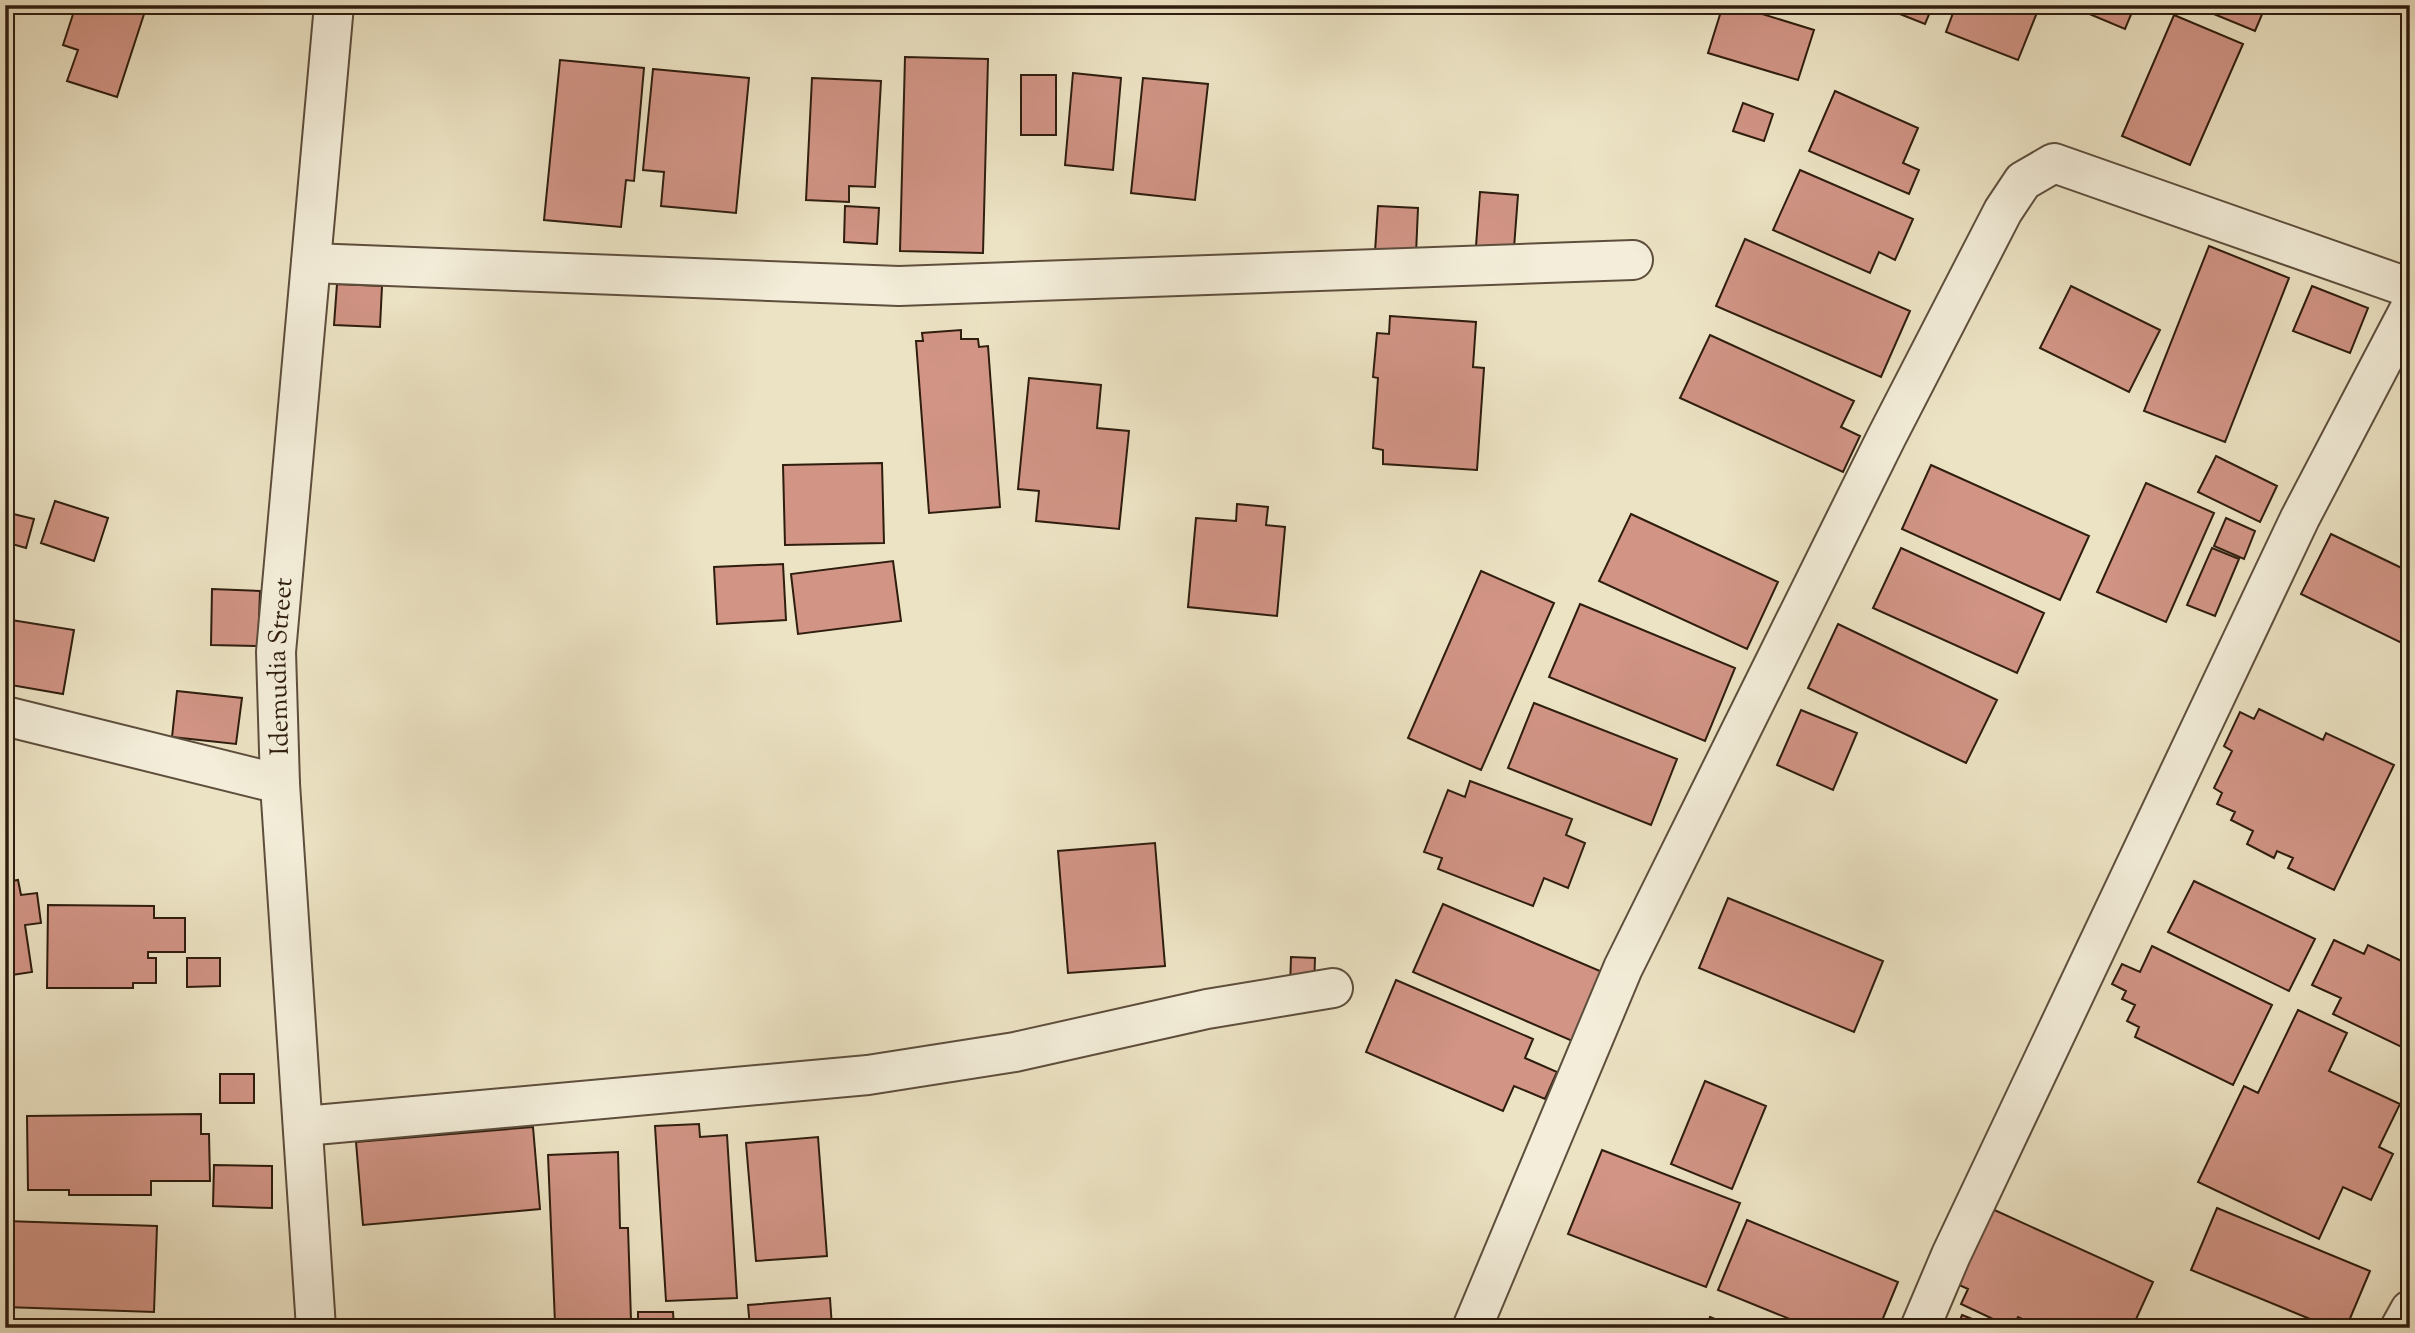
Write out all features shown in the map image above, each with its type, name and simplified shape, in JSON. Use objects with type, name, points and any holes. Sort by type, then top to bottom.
[{"type":"street","name":"Idemudia Street","points":[[316,1328],[280,785],[276,652],[334,5]]},
{"type":"street","points":[[1472,1328],[1623,968],[1886,438],[2003,211],[2023,181],[2054,163],[2410,288]]},
{"type":"street","points":[[311,262],[899,286],[1633,260]]},
{"type":"street","points":[[1920,1328],[1951,1255],[2300,518],[2410,308]]},
{"type":"street","points":[[5,716],[280,785]]},
{"type":"street","points":[[304,1126],[868,1075],[1015,1052],[1207,1009],[1333,988]]},
{"type":"street","points":[[2400,1328],[2410,1310]]},
{"type":"building","points":[[76,5],[147,5],[117,97],[67,81],[78,50],[63,45]]},
{"type":"building","points":[[1723,5],[1733,5],[1814,30],[1798,80],[1708,53]]},
{"type":"building","points":[[1877,5],[1933,5],[1925,24]]},
{"type":"building","points":[[1956,5],[2040,5],[2018,60],[1946,32]]},
{"type":"building","points":[[2068,5],[2135,5],[2125,29]]},
{"type":"building","points":[[2192,5],[2266,5],[2255,31]]},
{"type":"building","points":[[2174,15],[2243,44],[2190,165],[2122,136]]},
{"type":"building","points":[[905,57],[988,59],[983,253],[900,251]]},
{"type":"building","points":[[560,60],[644,68],[634,181],[626,180],[621,227],[544,220]]},
{"type":"building","points":[[653,69],[749,78],[736,213],[661,206],[664,172],[643,170]]},
{"type":"building","points":[[1073,73],[1121,78],[1113,170],[1065,165]]},
{"type":"building","points":[[1021,75],[1056,75],[1056,135],[1021,135]]},
{"type":"building","points":[[812,78],[881,81],[875,187],[849,186],[849,202],[806,200]]},
{"type":"building","points":[[1143,78],[1208,84],[1195,200],[1131,193]]},
{"type":"building","points":[[1835,91],[1918,128],[1903,163],[1919,170],[1909,194],[1809,151]]},
{"type":"building","points":[[1743,103],[1773,114],[1764,141],[1733,131]]},
{"type":"building","points":[[1800,170],[1913,219],[1895,260],[1879,252],[1870,273],[1773,230]]},
{"type":"building","points":[[1480,192],[1518,195],[1514,248],[1476,246]]},
{"type":"building","points":[[845,206],[879,208],[877,244],[844,242]]},
{"type":"building","points":[[1378,206],[1418,208],[1416,254],[1375,252]]},
{"type":"building","points":[[1745,239],[1910,311],[1881,377],[1716,306]]},
{"type":"building","points":[[2209,246],[2289,278],[2225,442],[2144,411]]},
{"type":"building","points":[[337,284],[382,286],[380,327],[334,325]]},
{"type":"building","points":[[2071,286],[2160,330],[2129,392],[2040,348]]},
{"type":"building","points":[[2312,286],[2368,308],[2350,353],[2293,331]]},
{"type":"building","points":[[1390,316],[1476,322],[1473,367],[1484,368],[1477,470],[1383,464],[1383,450],[1373,448],[1378,378],[1373,377],[1377,333],[1389,334]]},
{"type":"building","points":[[961,330],[961,339],[978,339],[979,347],[988,346],[1000,507],[929,513],[916,341],[923,341],[922,333]]},
{"type":"building","points":[[1710,335],[1854,401],[1841,427],[1860,436],[1843,472],[1680,398]]},
{"type":"building","points":[[1029,378],[1101,385],[1097,428],[1129,431],[1119,529],[1036,521],[1039,491],[1018,489]]},
{"type":"building","points":[[2216,456],[2277,486],[2260,522],[2198,492]]},
{"type":"building","points":[[882,463],[884,543],[785,545],[783,465]]},
{"type":"building","points":[[1931,465],[2089,536],[2060,600],[1902,529]]},
{"type":"building","points":[[2146,483],[2214,513],[2166,622],[2097,592]]},
{"type":"building","points":[[55,501],[108,518],[94,561],[41,543]]},
{"type":"building","points":[[1237,504],[1268,507],[1266,525],[1285,527],[1277,616],[1188,607],[1196,518],[1236,521]]},
{"type":"building","points":[[5,512],[34,519],[26,548],[5,542]]},
{"type":"building","points":[[1631,514],[1778,582],[1747,649],[1599,581]]},
{"type":"building","points":[[2226,518],[2255,531],[2244,559],[2214,546]]},
{"type":"building","points":[[2331,534],[2410,572],[2410,647],[2301,594]]},
{"type":"building","points":[[1901,548],[2044,613],[2017,673],[1873,608]]},
{"type":"building","points":[[2212,548],[2239,559],[2215,616],[2187,605]]},
{"type":"building","points":[[893,561],[901,621],[798,634],[791,574]]},
{"type":"building","points":[[783,564],[786,620],[717,624],[714,567]]},
{"type":"building","points":[[1481,571],[1554,603],[1481,770],[1408,738]]},
{"type":"building","points":[[212,589],[260,591],[258,646],[211,645]]},
{"type":"building","points":[[1580,604],[1735,668],[1705,741],[1549,677]]},
{"type":"building","points":[[5,619],[74,630],[63,694],[5,684]]},
{"type":"building","points":[[1838,624],[1997,700],[1966,763],[1808,688]]},
{"type":"building","points":[[177,691],[242,698],[236,744],[172,737]]},
{"type":"building","points":[[1534,703],[1677,759],[1651,825],[1508,768]]},
{"type":"building","points":[[2259,709],[2323,740],[2326,733],[2394,765],[2334,890],[2288,868],[2293,858],[2277,851],[2274,858],[2247,844],[2253,831],[2231,820],[2235,812],[2217,804],[2222,793],[2214,788],[2232,751],[2224,746],[2240,712],[2254,719]]},
{"type":"building","points":[[1801,710],[1857,733],[1833,790],[1777,765]]},
{"type":"building","points":[[1470,781],[1572,819],[1566,835],[1585,843],[1568,888],[1544,878],[1533,906],[1438,869],[1442,858],[1424,852],[1448,790],[1465,797]]},
{"type":"building","points":[[1155,843],[1165,966],[1068,973],[1058,851]]},
{"type":"building","points":[[18,880],[21,895],[37,893],[41,923],[25,925],[32,972],[5,976],[5,882]]},
{"type":"building","points":[[2194,881],[2315,939],[2289,991],[2168,932]]},
{"type":"building","points":[[1728,898],[1883,961],[1854,1032],[1699,968]]},
{"type":"building","points":[[1443,904],[1607,974],[1577,1043],[1413,972]]},
{"type":"building","points":[[48,905],[154,906],[154,918],[185,918],[185,952],[148,952],[148,958],[156,958],[156,983],[133,983],[133,988],[47,988]]},
{"type":"building","points":[[2334,940],[2364,954],[2368,945],[2410,965],[2410,1051],[2333,1014],[2341,998],[2312,985]]},
{"type":"building","points":[[2152,946],[2272,1005],[2233,1085],[2135,1037],[2139,1027],[2127,1021],[2135,1005],[2122,999],[2126,991],[2112,984],[2122,964],[2140,972]]},
{"type":"building","points":[[1291,957],[1315,958],[1314,988],[1290,988]]},
{"type":"building","points":[[187,958],[220,958],[220,986],[187,987]]},
{"type":"building","points":[[1396,980],[1533,1039],[1525,1058],[1557,1072],[1545,1099],[1514,1086],[1503,1111],[1366,1052]]},
{"type":"building","points":[[2298,1010],[2347,1033],[2329,1071],[2400,1104],[2379,1147],[2393,1154],[2371,1200],[2343,1187],[2319,1239],[2198,1182],[2244,1086],[2258,1093]]},
{"type":"building","points":[[220,1074],[254,1074],[254,1103],[220,1103]]},
{"type":"building","points":[[1705,1081],[1766,1106],[1732,1189],[1671,1164]]},
{"type":"building","points":[[201,1114],[201,1134],[209,1134],[210,1181],[151,1181],[151,1195],[69,1195],[69,1190],[28,1190],[27,1116]]},
{"type":"building","points":[[699,1124],[700,1137],[727,1135],[737,1298],[666,1301],[655,1126]]},
{"type":"building","points":[[533,1127],[540,1209],[363,1225],[356,1142]]},
{"type":"building","points":[[818,1137],[827,1256],[756,1261],[746,1143]]},
{"type":"building","points":[[1602,1150],[1740,1203],[1706,1287],[1568,1234]]},
{"type":"building","points":[[618,1152],[620,1228],[628,1228],[631,1320],[555,1323],[548,1155]]},
{"type":"building","points":[[214,1165],[272,1166],[272,1208],[213,1206]]},
{"type":"building","points":[[1990,1208],[2153,1282],[2132,1328],[2042,1328],[2018,1317],[2012,1328],[1961,1304],[1968,1289],[1955,1283]]},
{"type":"building","points":[[2217,1208],[2370,1271],[2346,1328],[2332,1328],[2191,1270]]},
{"type":"building","points":[[1747,1220],[1898,1282],[1879,1328],[1812,1328],[1718,1290]]},
{"type":"building","points":[[5,1221],[157,1226],[154,1312],[5,1307]]},
{"type":"building","points":[[830,1298],[832,1328],[750,1328],[748,1305]]},
{"type":"building","points":[[638,1312],[673,1312],[674,1328],[638,1328]]},
{"type":"building","points":[[1962,1315],[1995,1328],[1957,1328]]},
{"type":"building","points":[[1710,1317],[1736,1328],[1706,1328]]}]
